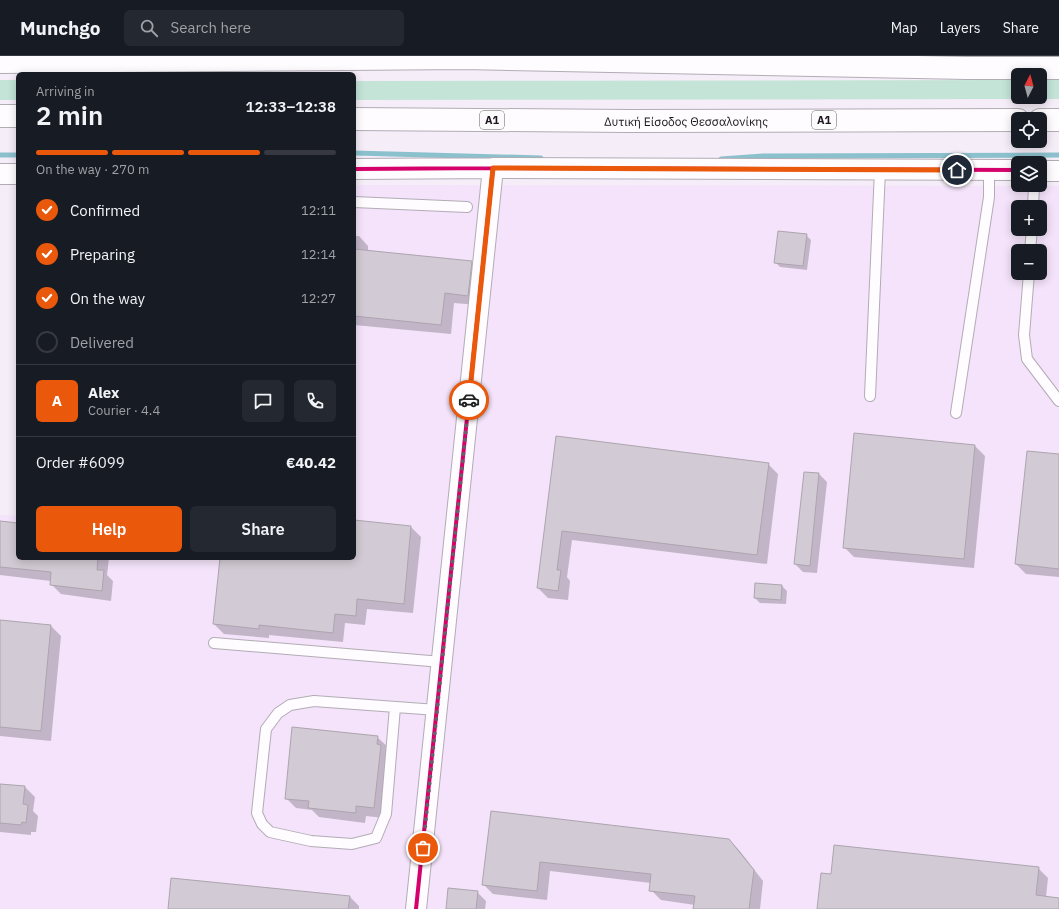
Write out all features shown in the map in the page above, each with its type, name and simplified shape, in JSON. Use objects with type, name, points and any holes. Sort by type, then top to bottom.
[{"type":"highway","points":[[0,62],[464,58],[968,68],[1059,68]]},
{"type":"highway","points":[[0,116],[16,116]]},
{"type":"highway","name":"Δυτική Είσοδος Θεσσαλονίκης","points":[[356,119],[629,121],[1011,120]]},
{"type":"highway","points":[[1047,120],[1059,120]]},
{"type":"street","points":[[416,909],[493,168]]},
{"type":"street","points":[[356,169],[1011,170]]},
{"type":"street","points":[[1047,171],[1059,171]]},
{"type":"street","points":[[0,174],[16,174]]},
{"type":"lane","points":[[870,396],[880,170]]},
{"type":"lane","points":[[956,413],[989,197],[989,170]]},
{"type":"lane","points":[[356,202],[467,207]]},
{"type":"lane","points":[[1028,280],[1024,335],[1027,359],[1059,401]]},
{"type":"lane","points":[[214,643],[442,662]]},
{"type":"lane","points":[[395,707],[386,814],[376,838],[352,844],[311,841],[270,832],[262,824],[257,813],[266,729],[278,713],[290,705],[314,701],[437,710]]},
{"type":"shaded area","points":[[356,185],[1011,186],[1011,192],[1047,192],[1047,186],[1059,186],[1059,909],[0,909],[0,515],[16,516],[16,560],[356,560]]},
{"type":"green space","points":[[0,80],[16,80],[16,100],[0,100]]},
{"type":"green space","points":[[1011,80],[1011,99],[356,100],[356,81]]},
{"type":"green space","points":[[1047,80],[1059,80],[1059,99],[1047,99]]},
{"type":"building","points":[[778,231],[807,234],[803,266],[774,263]]},
{"type":"building","points":[[356,249],[472,261],[468,296],[445,293],[441,325],[356,316]]},
{"type":"building","points":[[854,433],[975,445],[964,559],[843,548]]},
{"type":"building","points":[[556,436],[769,463],[757,555],[562,531],[557,570],[561,570],[558,591],[537,588]]},
{"type":"building","points":[[1027,451],[1059,454],[1059,569],[1015,564]]},
{"type":"building","points":[[804,472],[819,473],[810,566],[794,564]]},
{"type":"building","points":[[356,520],[411,526],[404,604],[357,599],[356,616],[335,614],[333,633],[259,625],[259,629],[213,624],[220,560],[356,560]]},
{"type":"building","points":[[0,521],[16,523],[16,560],[98,560],[97,570],[104,570],[102,591],[50,585],[51,572],[0,567]]},
{"type":"building","points":[[755,583],[782,585],[781,600],[754,598]]},
{"type":"building","points":[[0,620],[51,625],[41,731],[0,727]]},
{"type":"building","points":[[292,727],[378,736],[377,744],[381,745],[374,808],[356,806],[356,813],[308,808],[309,801],[285,799]]},
{"type":"building","points":[[0,784],[25,786],[23,804],[28,805],[26,823],[22,822],[21,825],[0,823]]},
{"type":"building","points":[[491,811],[729,839],[754,870],[749,909],[693,909],[695,896],[649,891],[651,874],[540,862],[537,891],[482,885]]},
{"type":"building","points":[[834,845],[1039,867],[1036,895],[1059,898],[1059,909],[817,909],[821,873],[831,874]]},
{"type":"building","points":[[171,878],[350,896],[348,909],[168,909]]},
{"type":"building","points":[[448,888],[478,891],[476,909],[446,909]]},
{"type":"waterway","points":[[356,153],[541,158]]},
{"type":"waterway","points":[[0,155],[16,155]]},
{"type":"waterway","points":[[721,159],[763,156],[1059,155]]},
{"type":"cycle path","points":[[416,909],[493,168]]},
{"type":"cycle path","points":[[356,169],[1011,170]]},
{"type":"way so far","points":[[423,848],[469,400]]},
{"type":"route","points":[[469,400],[493,168],[957,170]]}]
